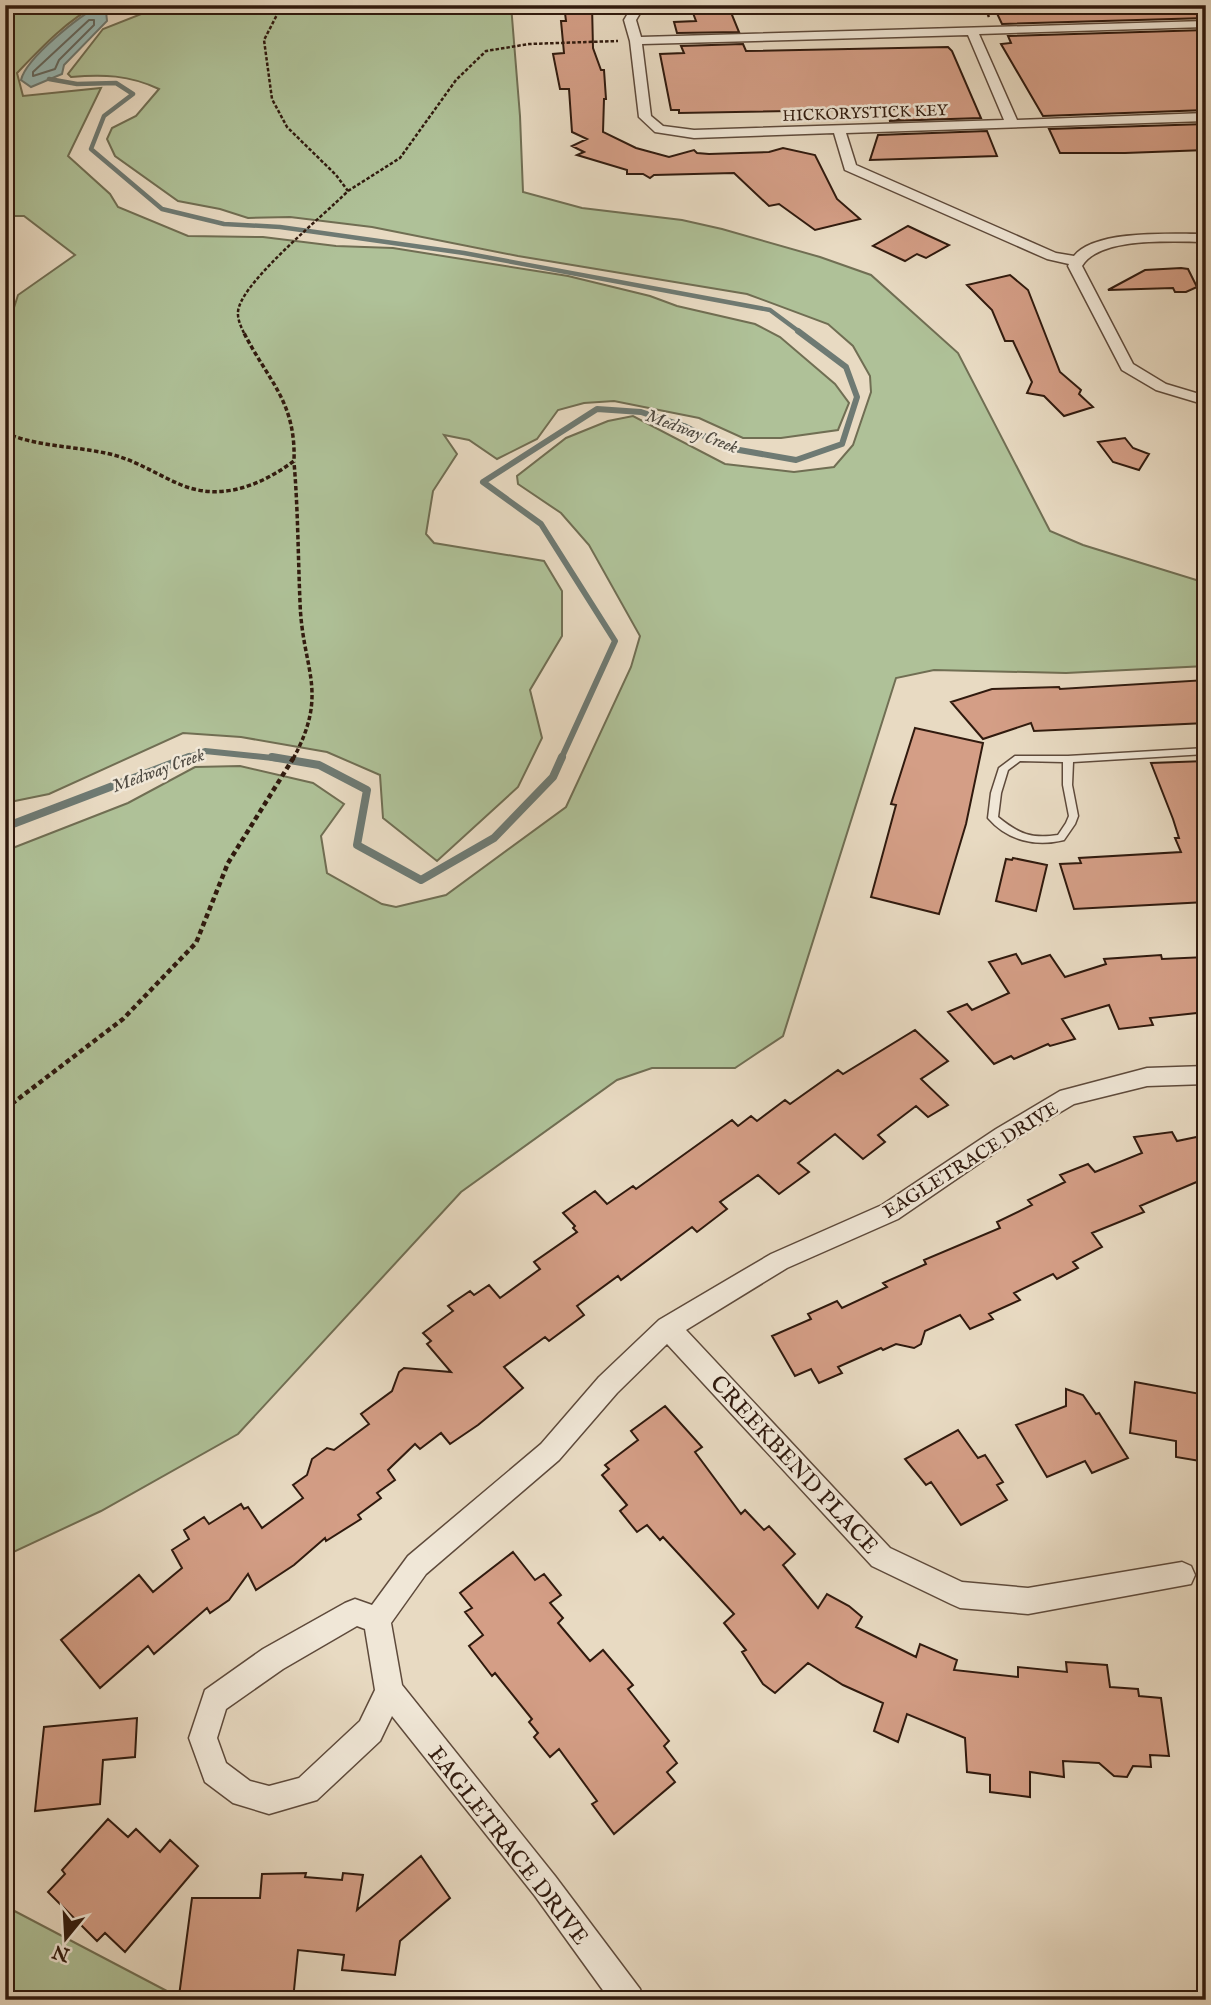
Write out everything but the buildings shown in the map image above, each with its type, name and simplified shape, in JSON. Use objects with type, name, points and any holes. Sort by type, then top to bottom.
[{"type":"street","name":"HICKORYSTICK KEY","points":[[639,5],[630,20],[636,40],[645,117],[659,128],[694,134],[1206,117]]},
{"type":"street","points":[[636,40],[1206,24]]},
{"type":"street","points":[[972,31],[1012,123]]},
{"type":"street","points":[[838,129],[850,167],[1052,256],[1076,261]]},
{"type":"street","points":[[1206,239],[1118,242],[1095,247],[1076,261],[1075,266],[1127,367],[1161,387],[1206,401]]},
{"type":"street","name":"EAGLETRACE DRIVE","points":[[629,2000],[545,1886],[389,1691],[377,1619],[417,1565],[550,1452],[608,1385],[668,1328],[779,1261],[890,1212],[1004,1135],[1068,1097],[1147,1077],[1206,1075]]},
{"type":"street","name":"CREEKBEND PLACE","points":[[668,1328],[881,1557],[960,1595],[1028,1601],[1182,1575]]},
{"type":"street","points":[[377,1619],[355,1612],[273,1660],[215,1700],[203,1738],[215,1772],[243,1793],[270,1800],[307,1790],[370,1731],[389,1691]]},
{"type":"lane","points":[[1068,760],[1069,793],[1075,808],[1072,823],[1061,838],[1034,843],[1012,834],[993,818],[996,793],[1004,768],[1018,758],[1068,760],[1206,751]]},
{"type":"path","points":[[282,5],[264,40],[272,99],[287,127],[336,174],[348,191]]},
{"type":"path","points":[[5,1108],[123,1019],[196,943],[228,863],[282,780],[304,739],[313,711],[314,693],[300,604],[300,533],[294,461],[295,439],[285,401],[239,324],[238,307],[256,282],[348,191],[400,158],[456,80],[486,51],[529,44],[636,40]]},
{"type":"path","points":[[5,433],[57,447],[111,454],[144,465],[191,489],[226,492],[254,486],[278,475],[294,461]]},
{"type":"green space","points":[[5,5],[97,5],[65,27],[17,73],[23,96],[101,88],[68,156],[110,194],[118,207],[188,236],[263,237],[336,246],[393,248],[568,276],[755,324],[780,337],[835,384],[849,403],[838,430],[781,438],[743,438],[699,418],[614,401],[584,403],[558,410],[537,439],[497,459],[469,440],[444,435],[457,454],[433,491],[426,534],[434,543],[544,561],[562,591],[562,636],[530,690],[542,738],[518,787],[437,861],[383,818],[380,775],[327,752],[241,737],[183,733],[49,794],[5,803],[5,336],[18,295],[75,255],[24,216],[5,216]]},
{"type":"green space","points":[[164,5],[511,5],[523,192],[582,208],[682,220],[722,229],[820,257],[871,275],[958,353],[1050,531],[1083,545],[1206,583],[1206,666],[1066,673],[934,670],[896,678],[783,1036],[735,1068],[652,1068],[617,1080],[461,1192],[238,1434],[101,1511],[5,1556],[5,851],[128,803],[195,767],[240,766],[313,783],[344,804],[321,836],[327,873],[382,904],[396,907],[446,895],[566,807],[631,667],[640,636],[589,545],[561,513],[518,484],[517,476],[566,438],[608,421],[633,416],[725,464],[794,472],[834,467],[853,445],[871,392],[870,376],[853,346],[828,324],[747,294],[518,256],[372,227],[290,217],[248,218],[220,209],[178,201],[115,156],[107,139],[112,128],[136,116],[159,89],[126,78],[71,77],[68,74],[103,29]]},
{"type":"green space","points":[[5,1906],[184,2000],[5,2000]]},
{"type":"water","points":[[101,5],[131,5],[106,11],[107,21],[64,65],[62,74],[31,87],[21,80],[43,49],[68,27]]},
{"type":"water","points":[[802,5],[956,5],[954,8],[957,12],[929,9],[843,12],[811,9]]},
{"type":"waterway","name":"Medway Creek","points":[[49,79],[77,84],[116,83],[133,94],[104,116],[91,149],[162,209],[224,224],[280,227],[464,253],[770,310],[801,333]]},
{"type":"waterway","name":"Medway Creek","points":[[561,759],[615,641],[541,524],[483,482],[597,409],[641,412],[684,426],[728,448],[796,460],[842,444],[857,397],[846,367],[798,331]]},
{"type":"waterway","name":"Medway Creek","points":[[184,759],[205,751],[282,759]]},
{"type":"waterway","name":"Medway Creek","points":[[5,827],[189,757]]},
{"type":"waterway","name":"Medway Creek","points":[[272,757],[319,765],[367,790],[357,845],[421,880],[494,838],[553,777],[562,757]]}]
